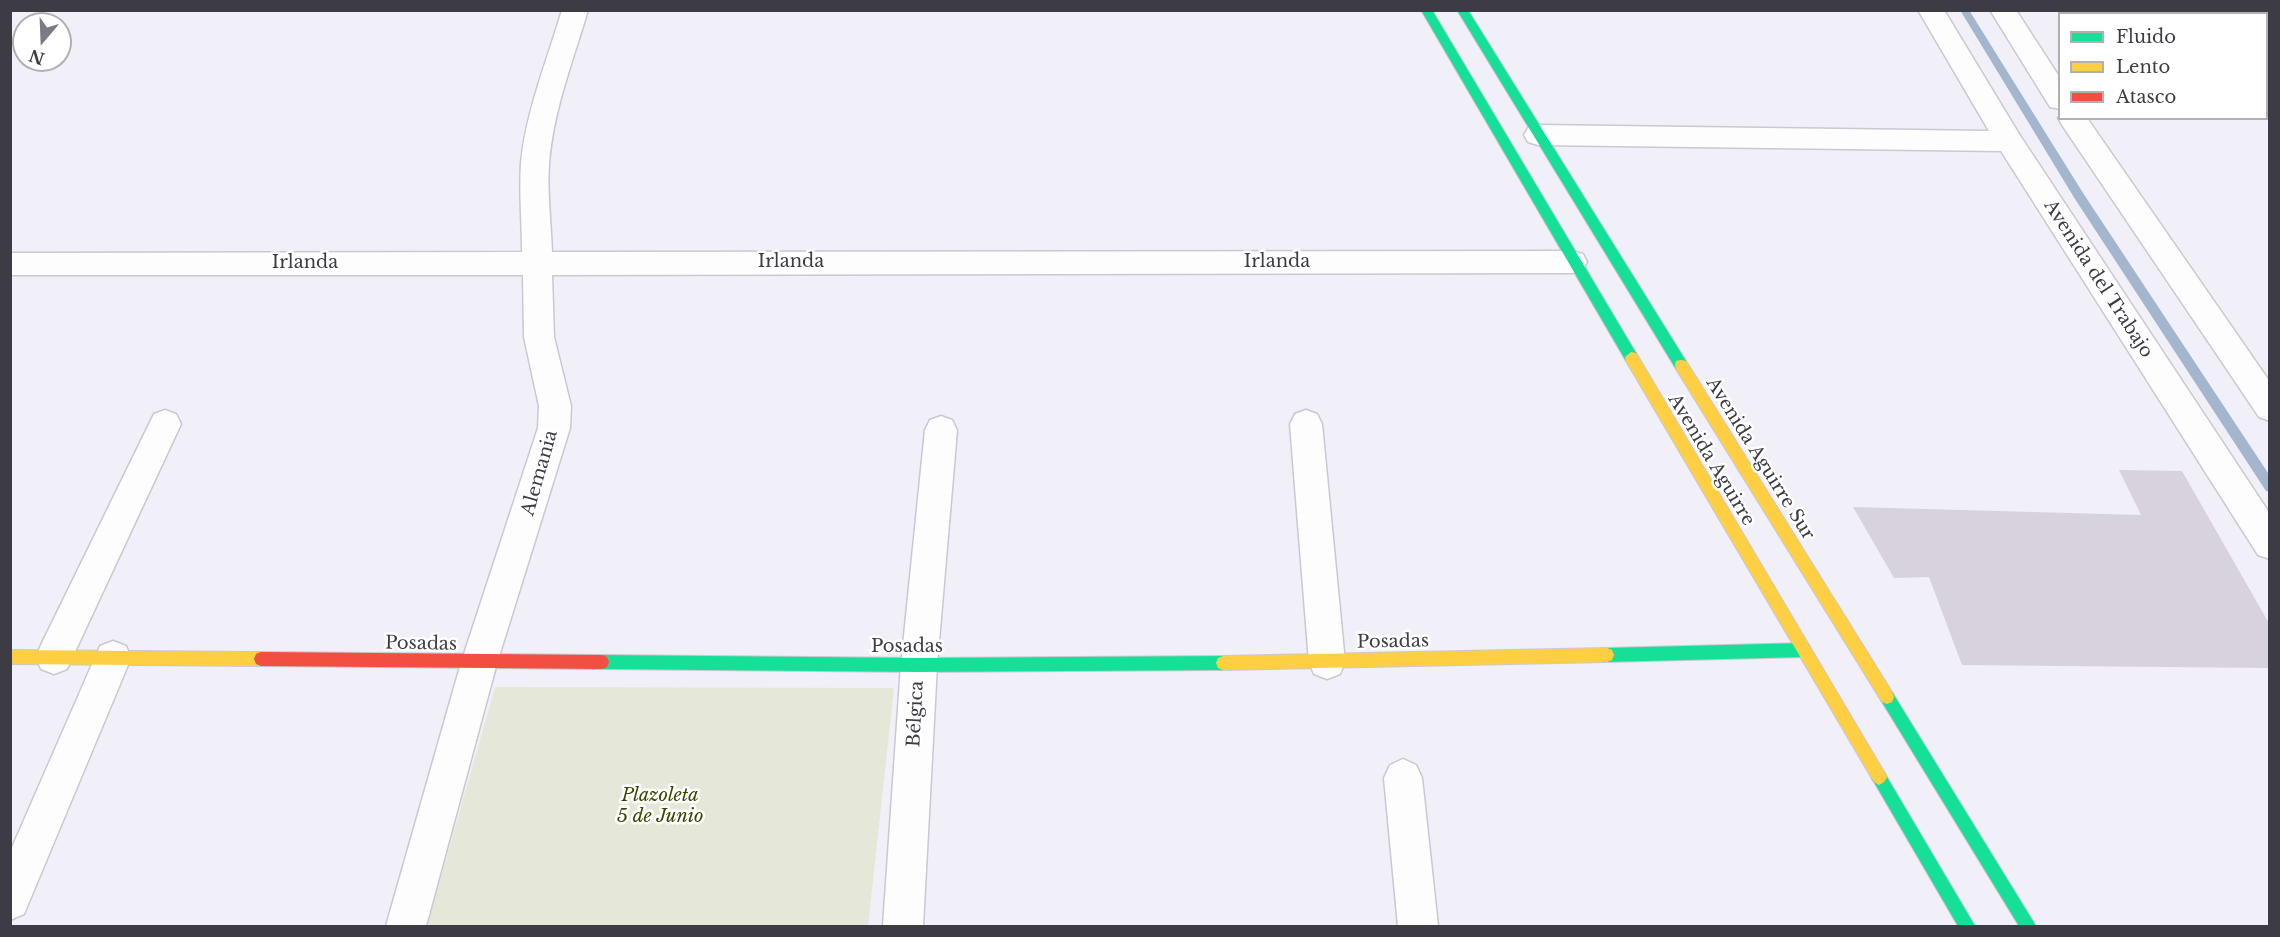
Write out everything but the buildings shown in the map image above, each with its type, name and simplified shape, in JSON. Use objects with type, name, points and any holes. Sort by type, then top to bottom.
[{"type":"main road","name":"Avenida Aguirre","points":[[1426,10],[1572,262],[1967,927]]},
{"type":"main road","name":"Avenida Aguirre Sur","points":[[1462,10],[2028,927]]},
{"type":"main road","name":"Posadas","points":[[10,657],[478,663],[919,665],[1327,662],[1804,650]]},
{"type":"street","name":"Alemania","points":[[406,927],[478,663],[554,428],[555,406],[539,337],[536,262],[537,141],[575,10]]},
{"type":"street","name":"Avenida del Trabajo","points":[[1931,10],[2009,141],[2270,544]]},
{"type":"street","points":[[2003,10],[2058,97]]},
{"type":"street","points":[[2073,120],[2270,408]]},
{"type":"street","points":[[1538,135],[2009,141]]},
{"type":"street","name":"Irlanda","points":[[10,264],[1572,262]]},
{"type":"street","points":[[54,657],[165,424]]},
{"type":"street","points":[[1306,424],[1327,662]]},
{"type":"street","name":"Bélgica","points":[[903,927],[919,665],[941,430]]},
{"type":"street","points":[[10,900],[113,658]]},
{"type":"street","points":[[1403,778],[1418,927]]},
{"type":"green space","name":"Plazoleta 5 de Junio","points":[[495,687],[894,688],[868,926],[427,926]]},
{"type":"waterway","points":[[1964,10],[2079,196],[2270,487]]},
{"type":"traffic: fast","points":[[1426,10],[1631,357]]},
{"type":"traffic: fast","points":[[1462,10],[1681,365]]},
{"type":"traffic: fast","points":[[1607,655],[1804,650]]},
{"type":"traffic: fast","points":[[602,662],[919,665],[1223,663]]},
{"type":"traffic: fast","points":[[1887,697],[2028,926]]},
{"type":"traffic: fast","points":[[1879,777],[1967,926]]},
{"type":"traffic: slow","points":[[1631,357],[1879,777]]},
{"type":"traffic: slow","points":[[1681,365],[1887,697]]},
{"type":"traffic: slow","points":[[1223,663],[1607,655]]},
{"type":"traffic: slow","points":[[10,657],[261,659]]},
{"type":"traffic: jam","points":[[261,659],[602,662]]}]
